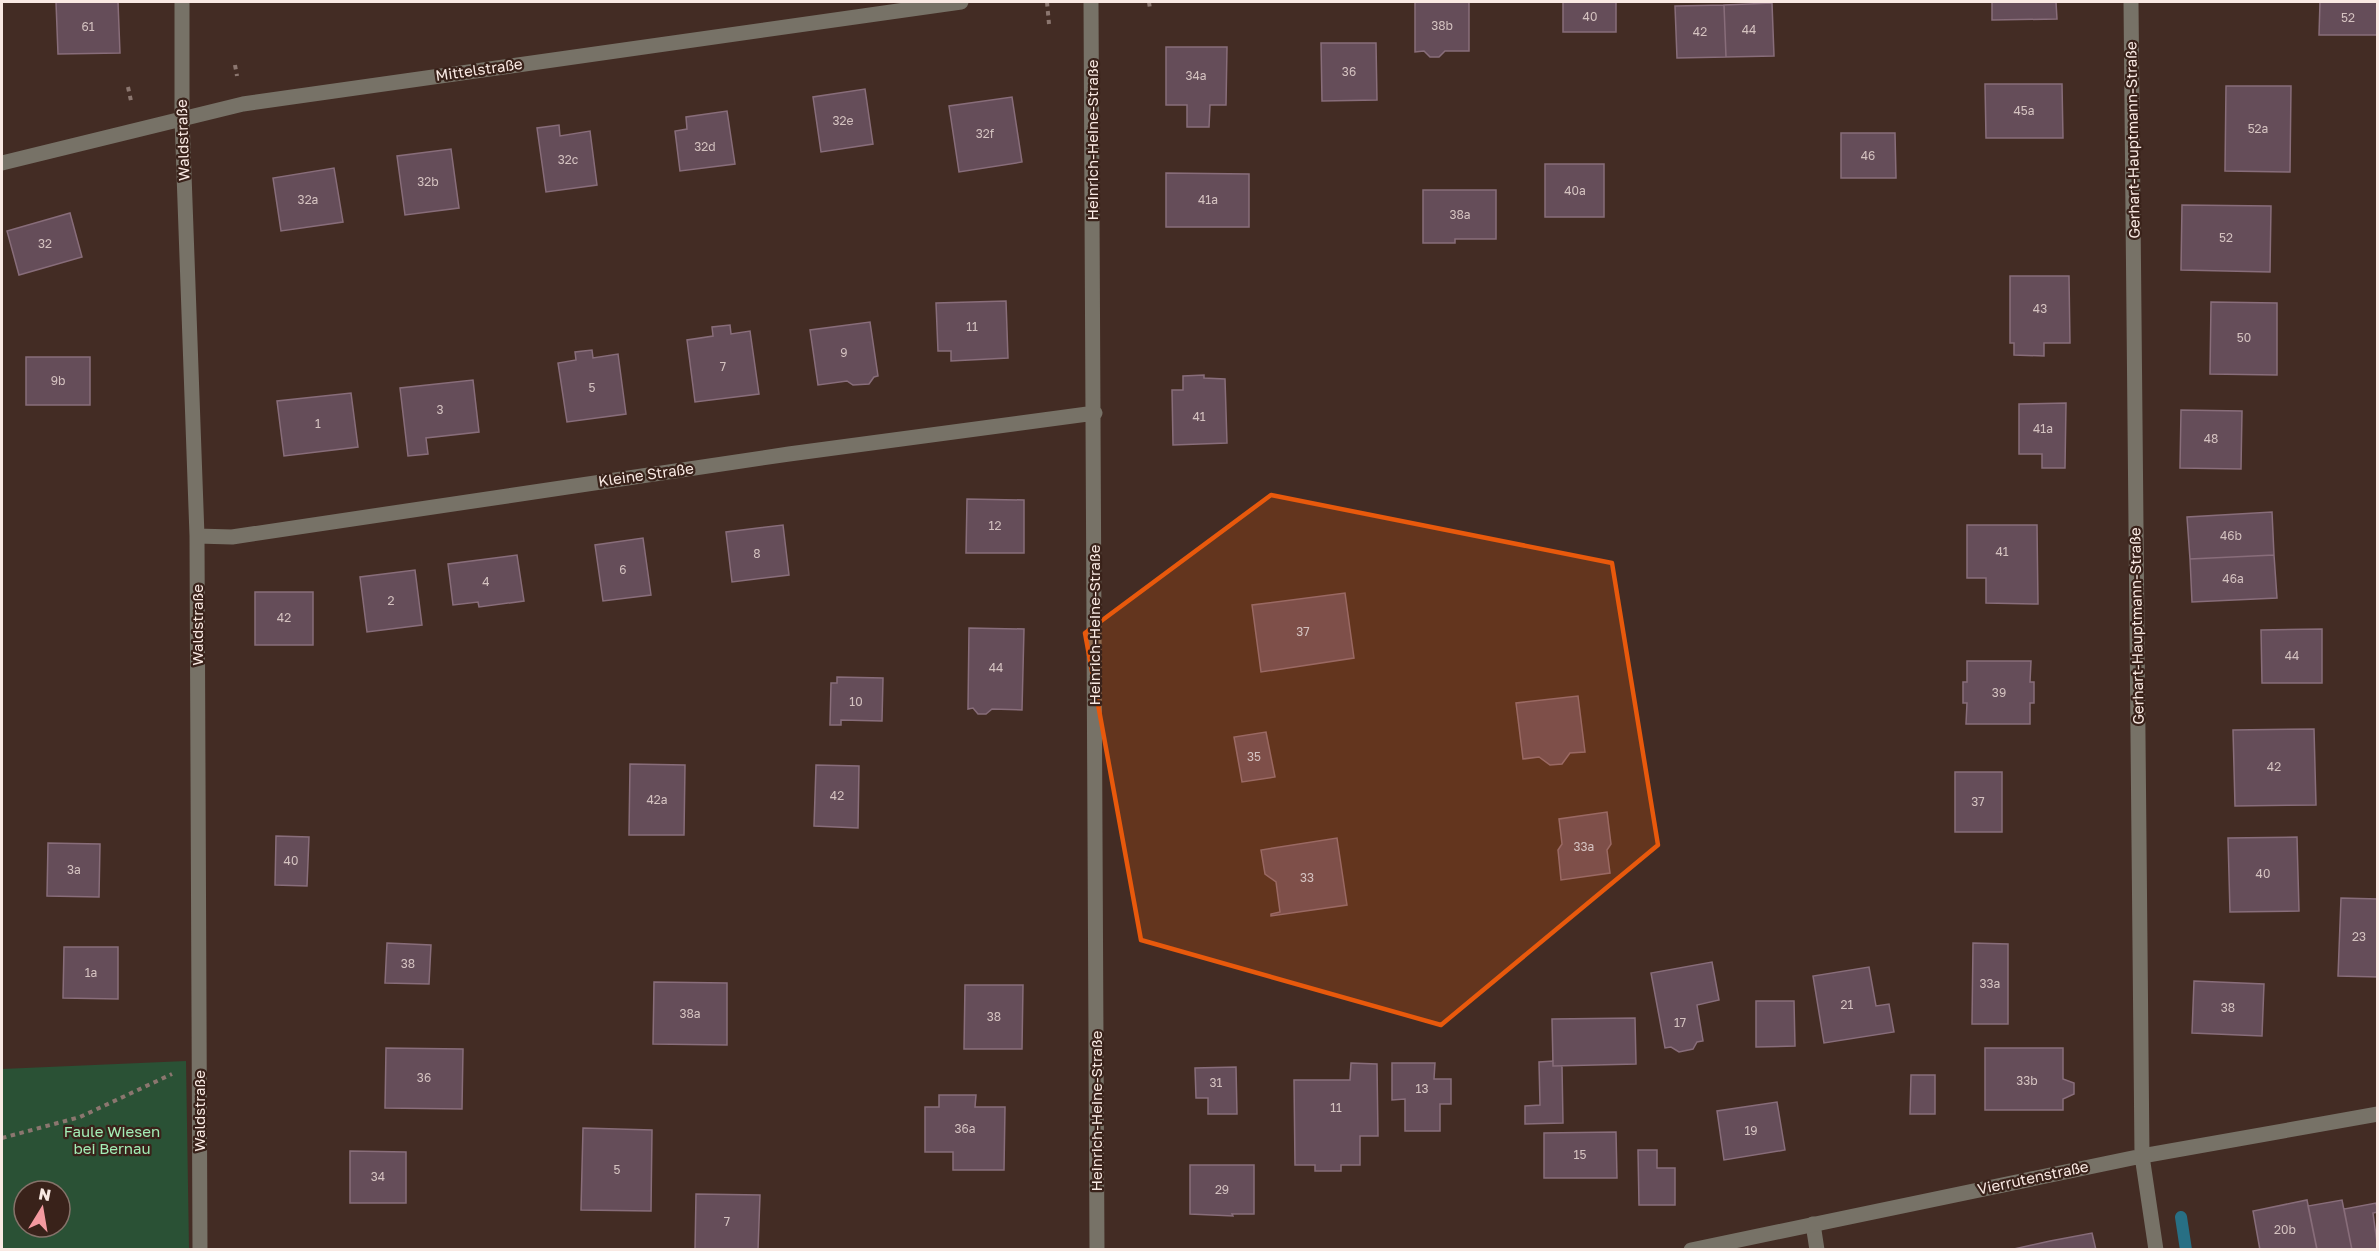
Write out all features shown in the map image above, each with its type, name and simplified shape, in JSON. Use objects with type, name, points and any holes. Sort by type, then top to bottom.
[{"type":"street","name":"Waldstraße","points":[[182,2],[182,118],[197,536],[200,1250]]},
{"type":"street","name":"Mittelstraße","points":[[2,163],[243,104],[961,2]]},
{"type":"street","name":"Heinrich-Heine-Straße","points":[[1091,2],[1095,413],[1097,1250]]},
{"type":"street","name":"Gerhart-Hauptmann-Straße","points":[[2132,2],[2142,1156],[2156,1250]]},
{"type":"street","name":"Kleine Straße","points":[[197,536],[232,537],[789,454],[1095,413]]},
{"type":"street","name":"Vierrutenstraße","points":[[1691,1250],[2142,1156],[2378,1114]]},
{"type":"street","points":[[1813,1224],[1817,1250]]},
{"type":"path","points":[[1047,2],[1049,24]]},
{"type":"path","points":[[1149,2],[1150,9]]},
{"type":"path","points":[[2,1138],[80,1117],[200,1061]]},
{"type":"highlighted area","points":[[1271,495],[1612,563],[1658,845],[1441,1025],[1141,940],[1085,633]]},
{"type":"green space","name":"Faule Wiesen bei Bernau","points":[[186,1061],[189,1249],[2,1249],[2,1069]]},
{"type":"building","points":[[56,2],[118,2],[120,53],[58,54]]},
{"type":"building","points":[[1415,2],[1469,2],[1469,51],[1445,51],[1439,57],[1430,57],[1424,51],[1415,52]]},
{"type":"building","points":[[1563,2],[1616,2],[1616,32],[1563,32]]},
{"type":"building","points":[[1992,2],[2056,2],[2057,19],[1992,20]]},
{"type":"building","points":[[2320,2],[2378,2],[2378,35],[2319,35]]},
{"type":"building","points":[[1772,3],[1774,56],[1726,57],[1724,5]]},
{"type":"building","points":[[1724,5],[1726,57],[1677,58],[1675,6]]},
{"type":"building","points":[[1321,43],[1376,43],[1377,100],[1322,101]]},
{"type":"building","points":[[1166,47],[1227,47],[1226,105],[1210,105],[1209,127],[1187,127],[1187,105],[1166,105]]},
{"type":"building","points":[[1985,84],[2062,84],[2063,138],[1986,138]]},
{"type":"building","points":[[2226,86],[2291,86],[2290,172],[2225,171]]},
{"type":"building","points":[[865,89],[873,144],[821,152],[813,97]]},
{"type":"building","points":[[1012,97],[1022,162],[959,172],[949,106]]},
{"type":"building","points":[[727,111],[735,164],[680,171],[675,131],[687,129],[686,117]]},
{"type":"building","points":[[559,125],[560,136],[590,131],[597,185],[546,192],[537,128]]},
{"type":"building","points":[[1841,133],[1895,133],[1896,178],[1841,178]]},
{"type":"building","points":[[451,149],[459,208],[405,215],[397,156]]},
{"type":"building","points":[[1545,164],[1604,164],[1604,217],[1545,217]]},
{"type":"building","points":[[334,168],[343,222],[281,231],[273,178]]},
{"type":"building","points":[[1166,173],[1249,174],[1249,227],[1166,227]]},
{"type":"building","points":[[1423,190],[1496,190],[1496,239],[1455,239],[1455,243],[1423,243]]},
{"type":"building","points":[[2182,205],[2271,206],[2270,272],[2181,270]]},
{"type":"building","points":[[70,213],[82,257],[19,275],[7,231]]},
{"type":"building","points":[[2010,276],[2069,276],[2070,343],[2044,343],[2044,356],[2014,355],[2014,343],[2010,343]]},
{"type":"building","points":[[1006,301],[1008,358],[951,361],[951,351],[938,351],[936,303]]},
{"type":"building","points":[[2211,302],[2277,303],[2277,375],[2210,374]]},
{"type":"building","points":[[870,322],[878,376],[874,377],[869,384],[853,385],[847,381],[818,385],[810,330]]},
{"type":"building","points":[[730,325],[731,334],[750,331],[759,394],[695,402],[687,340],[713,336],[712,327]]},
{"type":"building","points":[[592,350],[593,358],[618,354],[626,414],[567,422],[558,363],[576,360],[575,352]]},
{"type":"building","points":[[26,357],[90,357],[90,405],[26,405]]},
{"type":"building","points":[[1204,375],[1204,378],[1225,379],[1227,443],[1173,445],[1172,390],[1183,390],[1183,376]]},
{"type":"building","points":[[473,380],[479,432],[426,438],[428,454],[408,456],[400,388]]},
{"type":"building","points":[[351,393],[358,447],[284,456],[277,401]]},
{"type":"building","points":[[2066,403],[2065,468],[2042,468],[2042,454],[2019,454],[2019,404]]},
{"type":"building","points":[[2181,410],[2242,411],[2241,469],[2180,468]]},
{"type":"building","points":[[967,499],[1024,500],[1024,553],[966,553]]},
{"type":"building","points":[[2272,512],[2274,555],[2190,559],[2187,517]]},
{"type":"building","points":[[783,525],[789,575],[732,582],[726,532]]},
{"type":"building","points":[[1967,525],[2037,525],[2038,604],[1986,603],[1986,578],[1967,578]]},
{"type":"building","points":[[643,538],[651,595],[603,601],[595,545]]},
{"type":"building","points":[[517,555],[524,601],[479,607],[478,602],[453,605],[448,564]]},
{"type":"building","points":[[2274,555],[2277,598],[2192,602],[2190,559]]},
{"type":"building","points":[[415,570],[422,625],[367,632],[360,577]]},
{"type":"building","points":[[255,592],[313,592],[313,645],[255,645]]},
{"type":"building","points":[[1345,593],[1354,658],[1261,672],[1252,605]]},
{"type":"building","points":[[969,628],[1024,629],[1022,710],[992,709],[986,714],[978,714],[973,708],[968,709]]},
{"type":"building","points":[[2322,629],[2322,683],[2262,683],[2261,630]]},
{"type":"building","points":[[1967,661],[2031,661],[2030,682],[2034,682],[2034,703],[2030,703],[2030,724],[1966,724],[1967,703],[1963,703],[1963,682],[1967,682]]},
{"type":"building","points":[[837,677],[883,678],[882,721],[841,720],[841,725],[830,725],[831,683],[837,683]]},
{"type":"building","points":[[1578,696],[1585,752],[1570,753],[1562,764],[1550,765],[1539,757],[1523,759],[1516,703]]},
{"type":"building","points":[[2314,729],[2316,805],[2235,806],[2233,730]]},
{"type":"building","points":[[1266,732],[1275,777],[1242,782],[1234,737]]},
{"type":"building","points":[[630,764],[685,765],[684,835],[629,835]]},
{"type":"building","points":[[816,765],[859,766],[858,828],[814,826]]},
{"type":"building","points":[[1955,772],[2002,772],[2002,832],[1955,832]]},
{"type":"building","points":[[1607,812],[1611,844],[1607,850],[1610,873],[1561,880],[1558,850],[1562,844],[1559,819]]},
{"type":"building","points":[[276,836],[309,837],[307,886],[275,885]]},
{"type":"building","points":[[2297,837],[2299,911],[2230,912],[2228,838]]},
{"type":"building","points":[[1337,838],[1347,905],[1271,916],[1271,914],[1280,912],[1276,882],[1265,874],[1261,850]]},
{"type":"building","points":[[48,843],[100,844],[99,897],[47,896]]},
{"type":"building","points":[[2341,898],[2378,899],[2378,977],[2338,976]]},
{"type":"building","points":[[387,943],[431,945],[429,984],[385,983]]},
{"type":"building","points":[[1973,943],[2008,944],[2008,1024],[1972,1024]]},
{"type":"building","points":[[64,947],[118,947],[118,999],[63,998]]},
{"type":"building","points":[[1712,962],[1719,1000],[1697,1005],[1703,1041],[1697,1042],[1693,1049],[1679,1052],[1671,1047],[1665,1048],[1651,973]]},
{"type":"building","points":[[1869,967],[1876,1006],[1889,1004],[1894,1032],[1824,1043],[1813,976]]},
{"type":"building","points":[[2194,981],[2264,984],[2262,1036],[2192,1033]]},
{"type":"building","points":[[654,982],[727,983],[727,1045],[653,1044]]},
{"type":"building","points":[[965,985],[1023,985],[1022,1049],[964,1049]]},
{"type":"building","points":[[1756,1001],[1794,1001],[1795,1046],[1756,1047]]},
{"type":"building","points":[[1635,1018],[1636,1064],[1553,1066],[1552,1019]]},
{"type":"building","points":[[386,1048],[463,1049],[462,1109],[385,1108]]},
{"type":"building","points":[[1985,1048],[2063,1048],[2063,1079],[2074,1083],[2074,1094],[2063,1099],[2063,1110],[1985,1110]]},
{"type":"building","points":[[1553,1061],[1553,1066],[1562,1066],[1563,1123],[1525,1124],[1525,1106],[1540,1105],[1539,1062]]},
{"type":"building","points":[[1351,1063],[1377,1064],[1378,1136],[1360,1136],[1360,1165],[1341,1165],[1341,1171],[1315,1171],[1315,1165],[1295,1165],[1294,1080],[1350,1080]]},
{"type":"building","points":[[1392,1063],[1435,1063],[1434,1079],[1451,1079],[1451,1104],[1440,1104],[1440,1131],[1405,1131],[1405,1099],[1392,1100]]},
{"type":"building","points":[[1236,1067],[1237,1114],[1208,1114],[1208,1098],[1196,1098],[1195,1068]]},
{"type":"building","points":[[1911,1075],[1935,1075],[1935,1114],[1910,1114]]},
{"type":"building","points":[[939,1095],[976,1095],[975,1107],[1005,1107],[1004,1170],[953,1170],[953,1152],[925,1152],[925,1107],[939,1107]]},
{"type":"building","points":[[1777,1102],[1785,1150],[1724,1160],[1717,1111]]},
{"type":"building","points":[[583,1128],[652,1130],[651,1211],[581,1210]]},
{"type":"building","points":[[1616,1132],[1617,1178],[1544,1178],[1544,1133]]},
{"type":"building","points":[[1638,1150],[1657,1150],[1657,1168],[1675,1168],[1675,1205],[1639,1205]]},
{"type":"building","points":[[350,1151],[406,1152],[406,1203],[350,1203]]},
{"type":"building","points":[[1190,1165],[1254,1165],[1254,1214],[1232,1214],[1233,1216],[1190,1214]]},
{"type":"building","points":[[696,1194],[760,1195],[758,1250],[695,1250]]},
{"type":"building","points":[[2307,1200],[2317,1249],[2260,1250],[2253,1211]]},
{"type":"building","points":[[2342,1200],[2352,1250],[2317,1250],[2308,1206]]},
{"type":"building","points":[[2376,1203],[2378,1212],[2373,1213],[2378,1250],[2352,1250],[2344,1209]]},
{"type":"building","points":[[2092,1233],[2096,1250],[2014,1249],[2050,1241]]},
{"type":"waterway","points":[[2181,1217],[2186,1250]]}]
